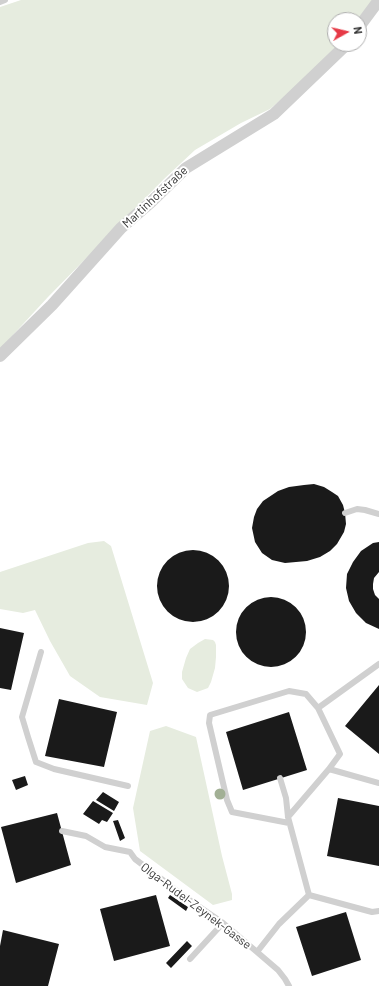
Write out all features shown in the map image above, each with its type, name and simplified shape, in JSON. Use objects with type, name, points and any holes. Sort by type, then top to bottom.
[{"type":"street","points":[[367,16],[379,0]]},
{"type":"street","name":"Martinhofstraße","points":[[0,356],[52,305],[122,228],[186,168],[274,114],[339,52]]},
{"type":"lane","points":[[0,2],[5,0]]},
{"type":"lane","points":[[345,513],[357,509],[379,514]]},
{"type":"lane","points":[[41,652],[22,717],[36,762],[54,769],[128,786]]},
{"type":"lane","points":[[318,708],[379,664]]},
{"type":"lane","points":[[289,691],[306,694],[318,708],[340,754],[289,820],[232,812],[227,800],[209,722],[210,715],[289,691]]},
{"type":"lane","points":[[329,770],[379,784]]},
{"type":"lane","points":[[280,778],[286,798],[289,820],[309,895],[372,912],[379,911]]},
{"type":"lane","name":"Olga-Rudel-Zeynek-Gasse","points":[[62,831],[86,836],[105,847],[130,852],[135,859],[184,897],[223,923],[278,970],[288,986]]},
{"type":"lane","name":"Olga-Rudel-Zeynek-Gasse","points":[[257,952],[279,924],[309,895]]},
{"type":"lane","points":[[190,959],[223,923]]},
{"type":"shaded area","points":[[21,0],[375,0],[365,12],[327,12],[327,52],[334,52],[270,109],[241,123],[195,150],[164,179],[48,297],[0,349],[0,7]]},
{"type":"shaded area","points":[[104,541],[111,546],[153,683],[147,705],[100,697],[70,676],[50,641],[35,610],[23,613],[0,609],[0,572],[88,543]]},
{"type":"shaded area","points":[[205,639],[213,640],[215,642],[215,668],[208,688],[197,692],[188,688],[182,679],[182,672],[190,649]]},
{"type":"shaded area","points":[[166,726],[196,737],[222,856],[232,894],[232,900],[213,905],[140,851],[133,808],[150,731]]},
{"type":"building","points":[[314,484],[324,487],[338,496],[345,513],[346,524],[344,532],[337,544],[330,551],[320,557],[307,561],[285,563],[272,560],[262,553],[255,542],[252,528],[257,509],[263,501],[278,491],[289,487]]},
{"type":"building","points":[[379,542],[379,572],[374,578],[373,589],[375,595],[379,599],[379,629],[366,623],[356,613],[349,601],[346,588],[347,574],[353,562],[361,551],[373,543]]},
{"type":"building","points":[[193,550],[213,556],[223,566],[229,586],[223,606],[213,616],[193,622],[173,616],[163,606],[157,586],[163,566],[173,556]]},
{"type":"building","points":[[271,597],[284,600],[296,607],[303,619],[306,632],[303,645],[296,657],[284,664],[271,667],[258,664],[246,657],[239,645],[236,632],[239,619],[246,607],[258,600]]},
{"type":"building","points":[[0,628],[24,633],[11,690],[0,688]]},
{"type":"building","points":[[379,685],[379,754],[345,726]]},
{"type":"building","points":[[59,699],[117,712],[104,767],[45,756]]},
{"type":"building","points":[[289,712],[307,770],[243,790],[226,732]]},
{"type":"building","points":[[25,776],[28,785],[16,790],[12,780]]},
{"type":"building","points":[[103,792],[119,802],[114,811],[96,800]]},
{"type":"building","points":[[338,798],[379,806],[379,866],[327,856]]},
{"type":"building","points":[[93,801],[113,813],[107,822],[102,820],[99,824],[83,814]]},
{"type":"building","points":[[57,813],[71,865],[16,883],[1,827]]},
{"type":"building","points":[[118,820],[125,838],[120,841],[113,821]]},
{"type":"building","points":[[156,895],[170,946],[114,961],[100,909]]},
{"type":"building","points":[[170,895],[188,907],[186,911],[168,898]]},
{"type":"building","points":[[346,912],[361,960],[312,976],[296,927]]},
{"type":"building","points":[[3,930],[59,944],[48,986],[0,986],[0,946]]},
{"type":"building","points":[[187,941],[192,946],[171,968],[166,963]]}]
